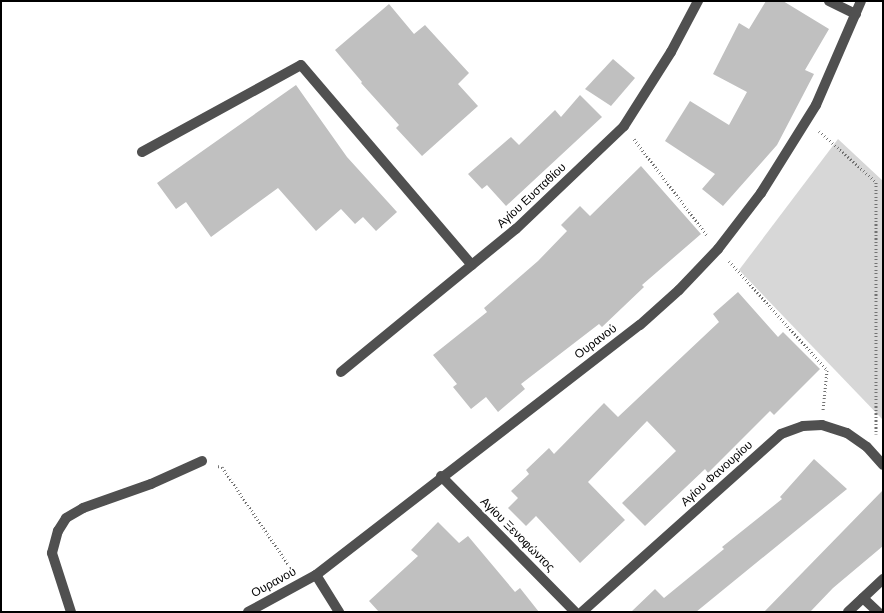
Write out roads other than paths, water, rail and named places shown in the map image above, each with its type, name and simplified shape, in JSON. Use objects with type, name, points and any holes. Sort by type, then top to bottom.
[{"type":"street","name":"Αγίου Ευσταθίου","points":[[340,372],[516,229],[624,126],[671,52],[698,1]]},
{"type":"street","points":[[829,1],[856,14]]},
{"type":"street","name":"Ουρανού","points":[[248,612],[316,575],[441,476],[640,325],[679,290],[718,249],[761,193],[816,104],[861,1]]},
{"type":"street","points":[[142,152],[301,65],[472,265]]},
{"type":"street","name":"Αγίου Φανουρίου","points":[[582,612],[781,434],[803,426],[822,425],[847,433],[867,447],[879,461]]},
{"type":"street","points":[[71,612],[52,553],[58,531],[66,518],[83,508],[151,484],[202,461]]},
{"type":"street","name":"Αγίου Ξενοφώντος","points":[[441,476],[575,612]]},
{"type":"street","points":[[316,575],[339,612]]},
{"type":"street","points":[[848,612],[883,579]]},
{"type":"street","points":[[863,598],[878,612]]}]
